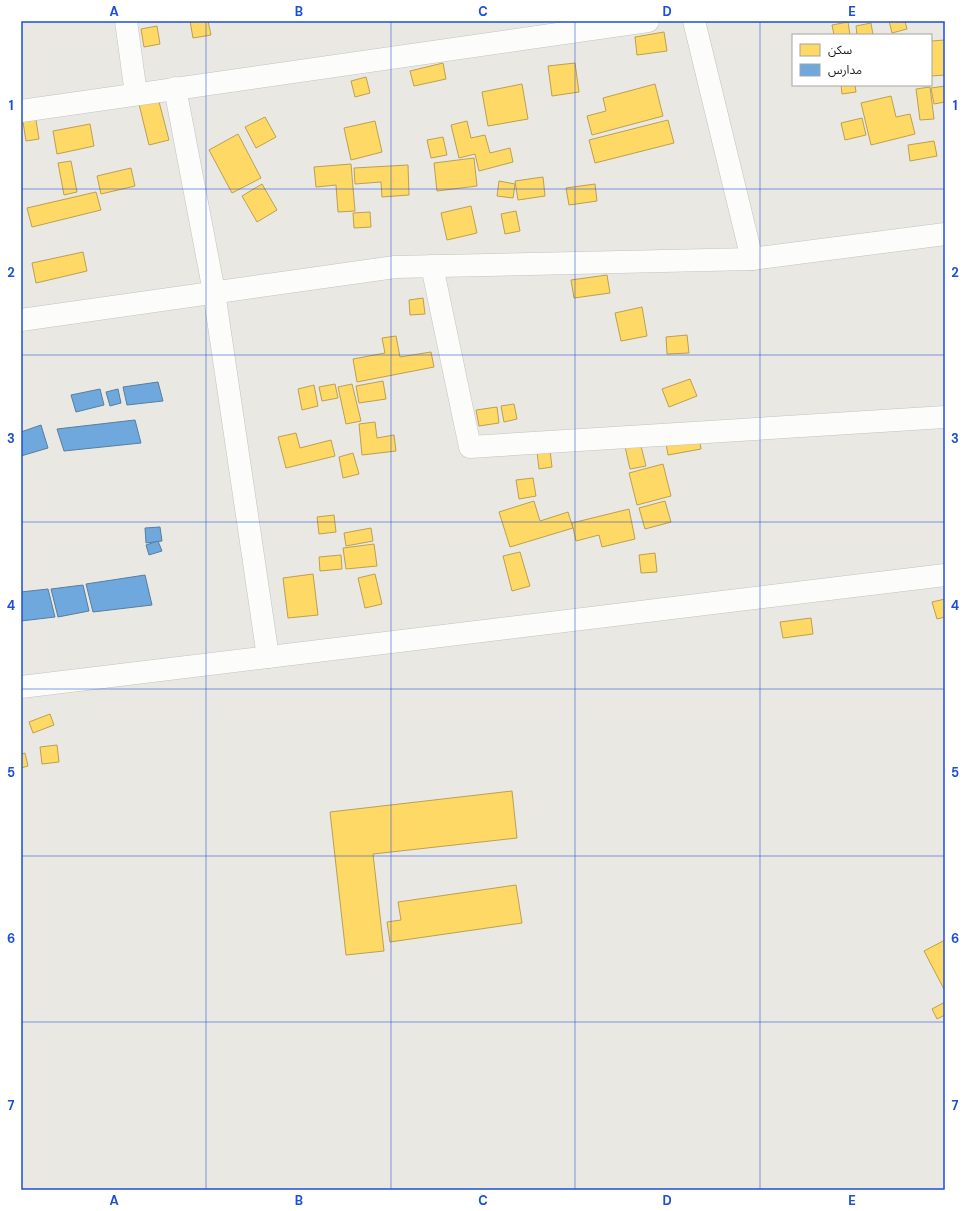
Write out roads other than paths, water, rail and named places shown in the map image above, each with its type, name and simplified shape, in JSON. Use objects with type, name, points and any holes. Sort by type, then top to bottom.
[{"type":"street","points":[[126,21],[136,94]]},
{"type":"street","points":[[21,110],[648,21]]},
{"type":"street","points":[[694,21],[752,259]]},
{"type":"street","points":[[175,88],[214,292],[268,657]]},
{"type":"street","points":[[21,320],[394,267],[752,259],[945,234]]},
{"type":"street","points":[[432,266],[470,447],[945,417]]},
{"type":"street","points":[[21,687],[945,575]]}]
